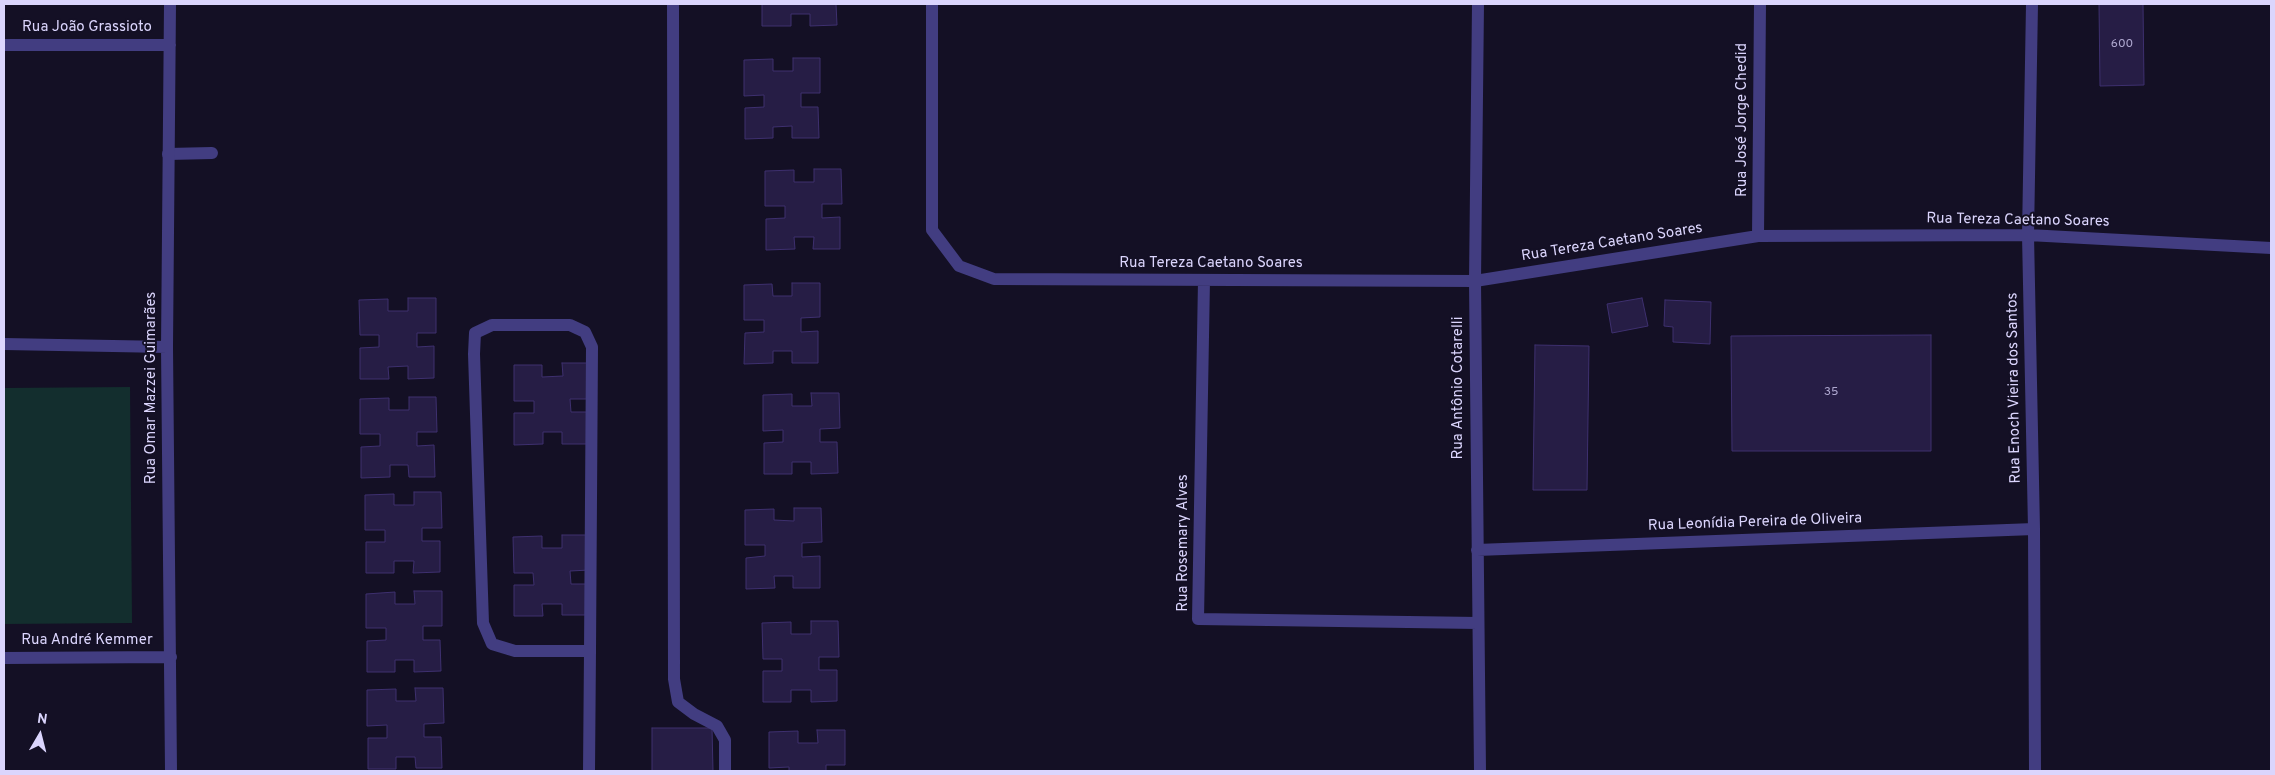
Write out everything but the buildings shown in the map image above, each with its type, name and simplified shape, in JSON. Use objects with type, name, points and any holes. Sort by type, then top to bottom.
[{"type":"street","name":"Rua Omar Mazzei Guimarães","points":[[170,4],[168,347],[171,771]]},
{"type":"street","points":[[673,4],[674,679],[678,702],[694,714],[717,726],[721,732],[725,740],[725,771]]},
{"type":"street","name":"Rua Tereza Caetano Soares","points":[[932,4],[932,230],[959,266],[994,279],[1475,281],[1758,236],[2028,235],[2271,248]]},
{"type":"street","name":"Rua Antônio Cotarelli","points":[[1478,4],[1475,281],[1480,771]]},
{"type":"street","name":"Rua José Jorge Chedid","points":[[1758,236],[1760,4]]},
{"type":"street","name":"Rua Enoch Vieira dos Santos","points":[[2032,4],[2028,235],[2034,529],[2035,771]]},
{"type":"street","name":"Rua João Grassioto","points":[[4,45],[170,45]]},
{"type":"street","points":[[168,154],[212,153]]},
{"type":"street","name":"Rua Rosemary Alves","points":[[1204,280],[1198,619],[1478,623]]},
{"type":"street","points":[[589,771],[590,651],[592,347],[585,332],[570,325],[492,325],[475,333],[474,354],[483,624],[492,644],[514,652],[590,651]]},
{"type":"street","points":[[4,344],[168,347]]},
{"type":"street","name":"Rua Leonídia Pereira de Oliveira","points":[[1477,550],[2034,529]]},
{"type":"street","name":"Rua André Kemmer","points":[[4,658],[171,657]]},
{"type":"green space","points":[[130,387],[132,623],[4,624],[4,388]]}]
